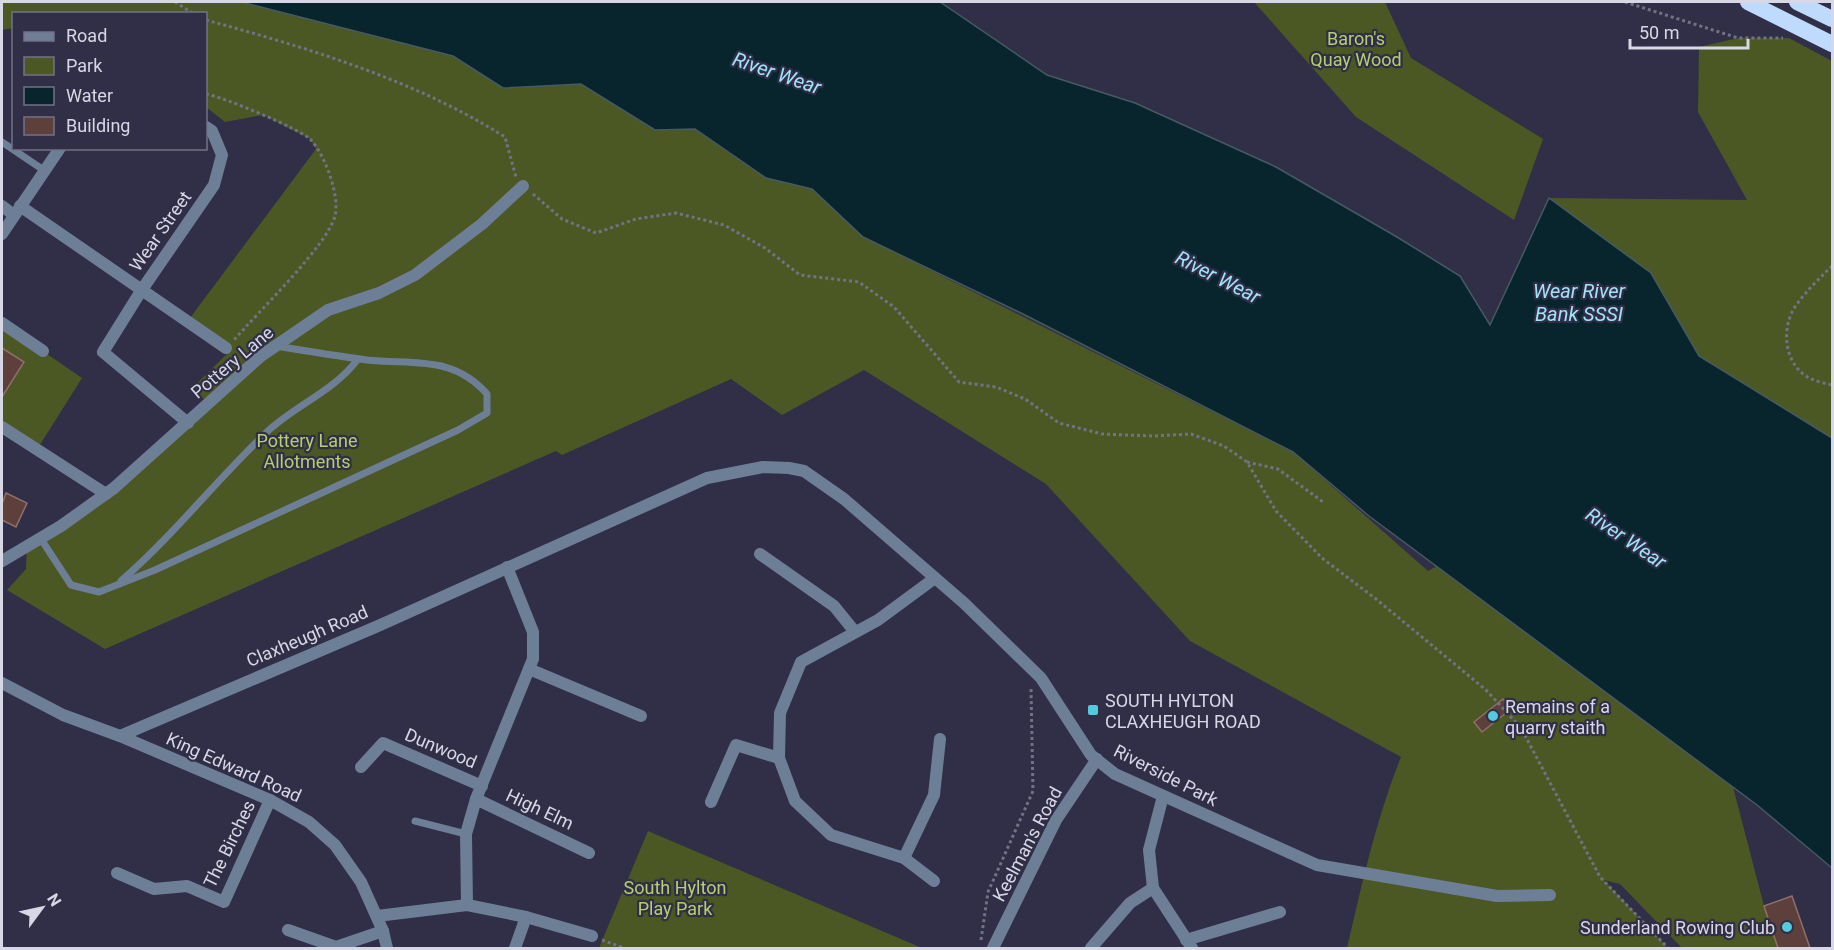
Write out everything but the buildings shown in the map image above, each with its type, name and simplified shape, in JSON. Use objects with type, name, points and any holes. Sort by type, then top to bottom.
[{"type":"highway","points":[[1748,2],[1833,44]]},
{"type":"highway","points":[[1797,2],[1833,19]]},
{"type":"street","name":"Wear Street","points":[[188,423],[103,352],[141,291],[214,185],[222,155],[212,131],[207,128]]},
{"type":"street","points":[[2,234],[59,150]]},
{"type":"street","name":"Pottery Lane","points":[[2,561],[41,539],[105,494],[188,423],[261,356],[328,310],[378,293],[415,275],[482,224],[523,186]]},
{"type":"street","points":[[2,206],[17,211],[226,348]]},
{"type":"street","points":[[2,323],[43,351]]},
{"type":"street","points":[[2,427],[105,494]]},
{"type":"street","name":"Claxheugh Road","points":[[120,736],[378,626],[707,478],[763,467],[804,471]]},
{"type":"street","name":"Riverside Park","points":[[804,471],[844,499],[935,578],[1031,668],[1041,678],[1091,754],[1115,774],[1317,865],[1497,897],[1550,895]]},
{"type":"street","points":[[760,554],[834,606],[855,632]]},
{"type":"street","points":[[467,905],[466,834],[476,799],[533,659],[533,632],[507,567]]},
{"type":"street","points":[[934,881],[904,858],[831,835],[795,801],[779,758],[780,713],[801,662],[878,620],[935,578]]},
{"type":"street","points":[[529,669],[641,716]]},
{"type":"street","name":"King Edward Road","points":[[2,682],[63,715],[120,736],[270,800],[309,822],[335,845],[362,882],[384,931],[387,948]]},
{"type":"street","points":[[904,858],[934,795],[940,739]]},
{"type":"street","name":"Dunwood","points":[[361,767],[383,743],[482,786]]},
{"type":"street","points":[[711,802],[736,745],[779,758]]},
{"type":"street","name":"Keelman's Road","points":[[988,946],[1056,820],[1097,759]]},
{"type":"street","points":[[1163,796],[1149,850],[1153,888],[1189,944],[1280,912]]},
{"type":"street","name":"High Elm","points":[[476,799],[589,853]]},
{"type":"street","name":"The Birches","points":[[117,873],[154,889],[187,886],[224,902],[270,800]]},
{"type":"street","points":[[1091,948],[1130,903],[1153,888]]},
{"type":"street","points":[[377,916],[467,905],[526,917],[592,936]]},
{"type":"street","points":[[515,948],[526,917]]},
{"type":"street","points":[[288,930],[336,947],[384,931]]},
{"type":"lane","points":[[14,150],[45,171]]},
{"type":"lane","points":[[41,539],[71,585],[99,592],[156,570],[437,440],[487,413],[487,394],[463,374],[434,363],[358,358],[276,346]]},
{"type":"lane","points":[[115,586],[146,559],[272,428],[335,384],[358,358]]},
{"type":"lane","points":[[415,821],[466,834]]},
{"type":"path","points":[[175,2],[191,12]]},
{"type":"path","points":[[1624,2],[1738,38],[1789,38]]},
{"type":"path","points":[[207,20],[278,40],[399,83],[477,119],[505,137],[514,174],[523,186],[562,219],[596,233],[636,219],[676,213],[724,225],[765,248],[800,275],[859,282],[894,307],[959,382],[996,387],[1025,399],[1059,423],[1102,434],[1153,436],[1191,434],[1224,446],[1247,462],[1278,469],[1323,502]]},
{"type":"path","points":[[207,94],[262,115],[310,139],[333,180],[335,215],[325,238],[226,348]]},
{"type":"path","points":[[1833,266],[1796,305],[1786,324],[1787,348],[1795,366],[1807,377],[1833,386]]},
{"type":"path","points":[[1247,462],[1276,511],[1322,558],[1376,599],[1486,690],[1521,729],[1600,877],[1668,948]]},
{"type":"path","points":[[988,946],[981,938],[988,891],[1033,791],[1031,668]]},
{"type":"path","points":[[592,936],[624,948]]},
{"type":"green space","name":"Pottery Lane Allotments","points":[[2,2],[241,2],[453,56],[503,88],[581,84],[654,130],[695,129],[766,178],[812,189],[864,237],[1293,452],[1428,571],[1437,566],[1733,787],[1764,906],[1778,948],[1682,948],[1620,884],[1604,880],[1668,948],[1347,948],[1377,828],[1401,757],[1190,641],[1046,484],[864,370],[782,415],[731,379],[562,455],[556,451],[105,649],[7,590],[26,569],[27,547],[61,526],[210,402],[189,391],[230,351],[187,322],[316,149],[310,139],[263,115],[225,122],[207,108],[207,12],[12,12],[12,28],[2,30]]},
{"type":"green space","name":"Baron's Quay Wood","points":[[1254,2],[1385,2],[1411,58],[1543,139],[1514,220],[1356,117]]},
{"type":"green space","points":[[1738,38],[1789,38],[1832,61],[1832,438],[1699,356],[1651,273],[1549,198],[1747,200],[1698,112],[1699,47]]},
{"type":"green space","points":[[2,323],[82,378],[36,451],[2,427]]},
{"type":"green space","name":"South Hylton Play Park","points":[[648,831],[922,948],[599,948]]},
{"type":"water","points":[[241,2],[940,2],[1047,75],[1135,103],[1276,167],[1397,237],[1460,276],[1490,325],[1549,198],[1651,273],[1699,356],[1832,438],[1832,868],[1757,805],[1369,516],[1293,452],[1023,314],[863,237],[812,189],[766,178],[695,129],[655,130],[581,84],[503,88],[453,56]]},
{"type":"place","name":"SOUTH HYLTON CLAXHEUGH ROAD","points":[[1093,710]]},
{"type":"place","name":"Remains of a quarry staith","points":[[1493,716]]},
{"type":"place","name":"Sunderland Rowing Club","points":[[1787,927]]},
{"type":"water label","name":"River Wear","points":[[777,73]]},
{"type":"water label","name":"River Wear","points":[[1218,277]]},
{"type":"water label","name":"Wear River Bank SSSI","points":[[1579,302]]},
{"type":"water label","name":"River Wear","points":[[1626,538]]}]
